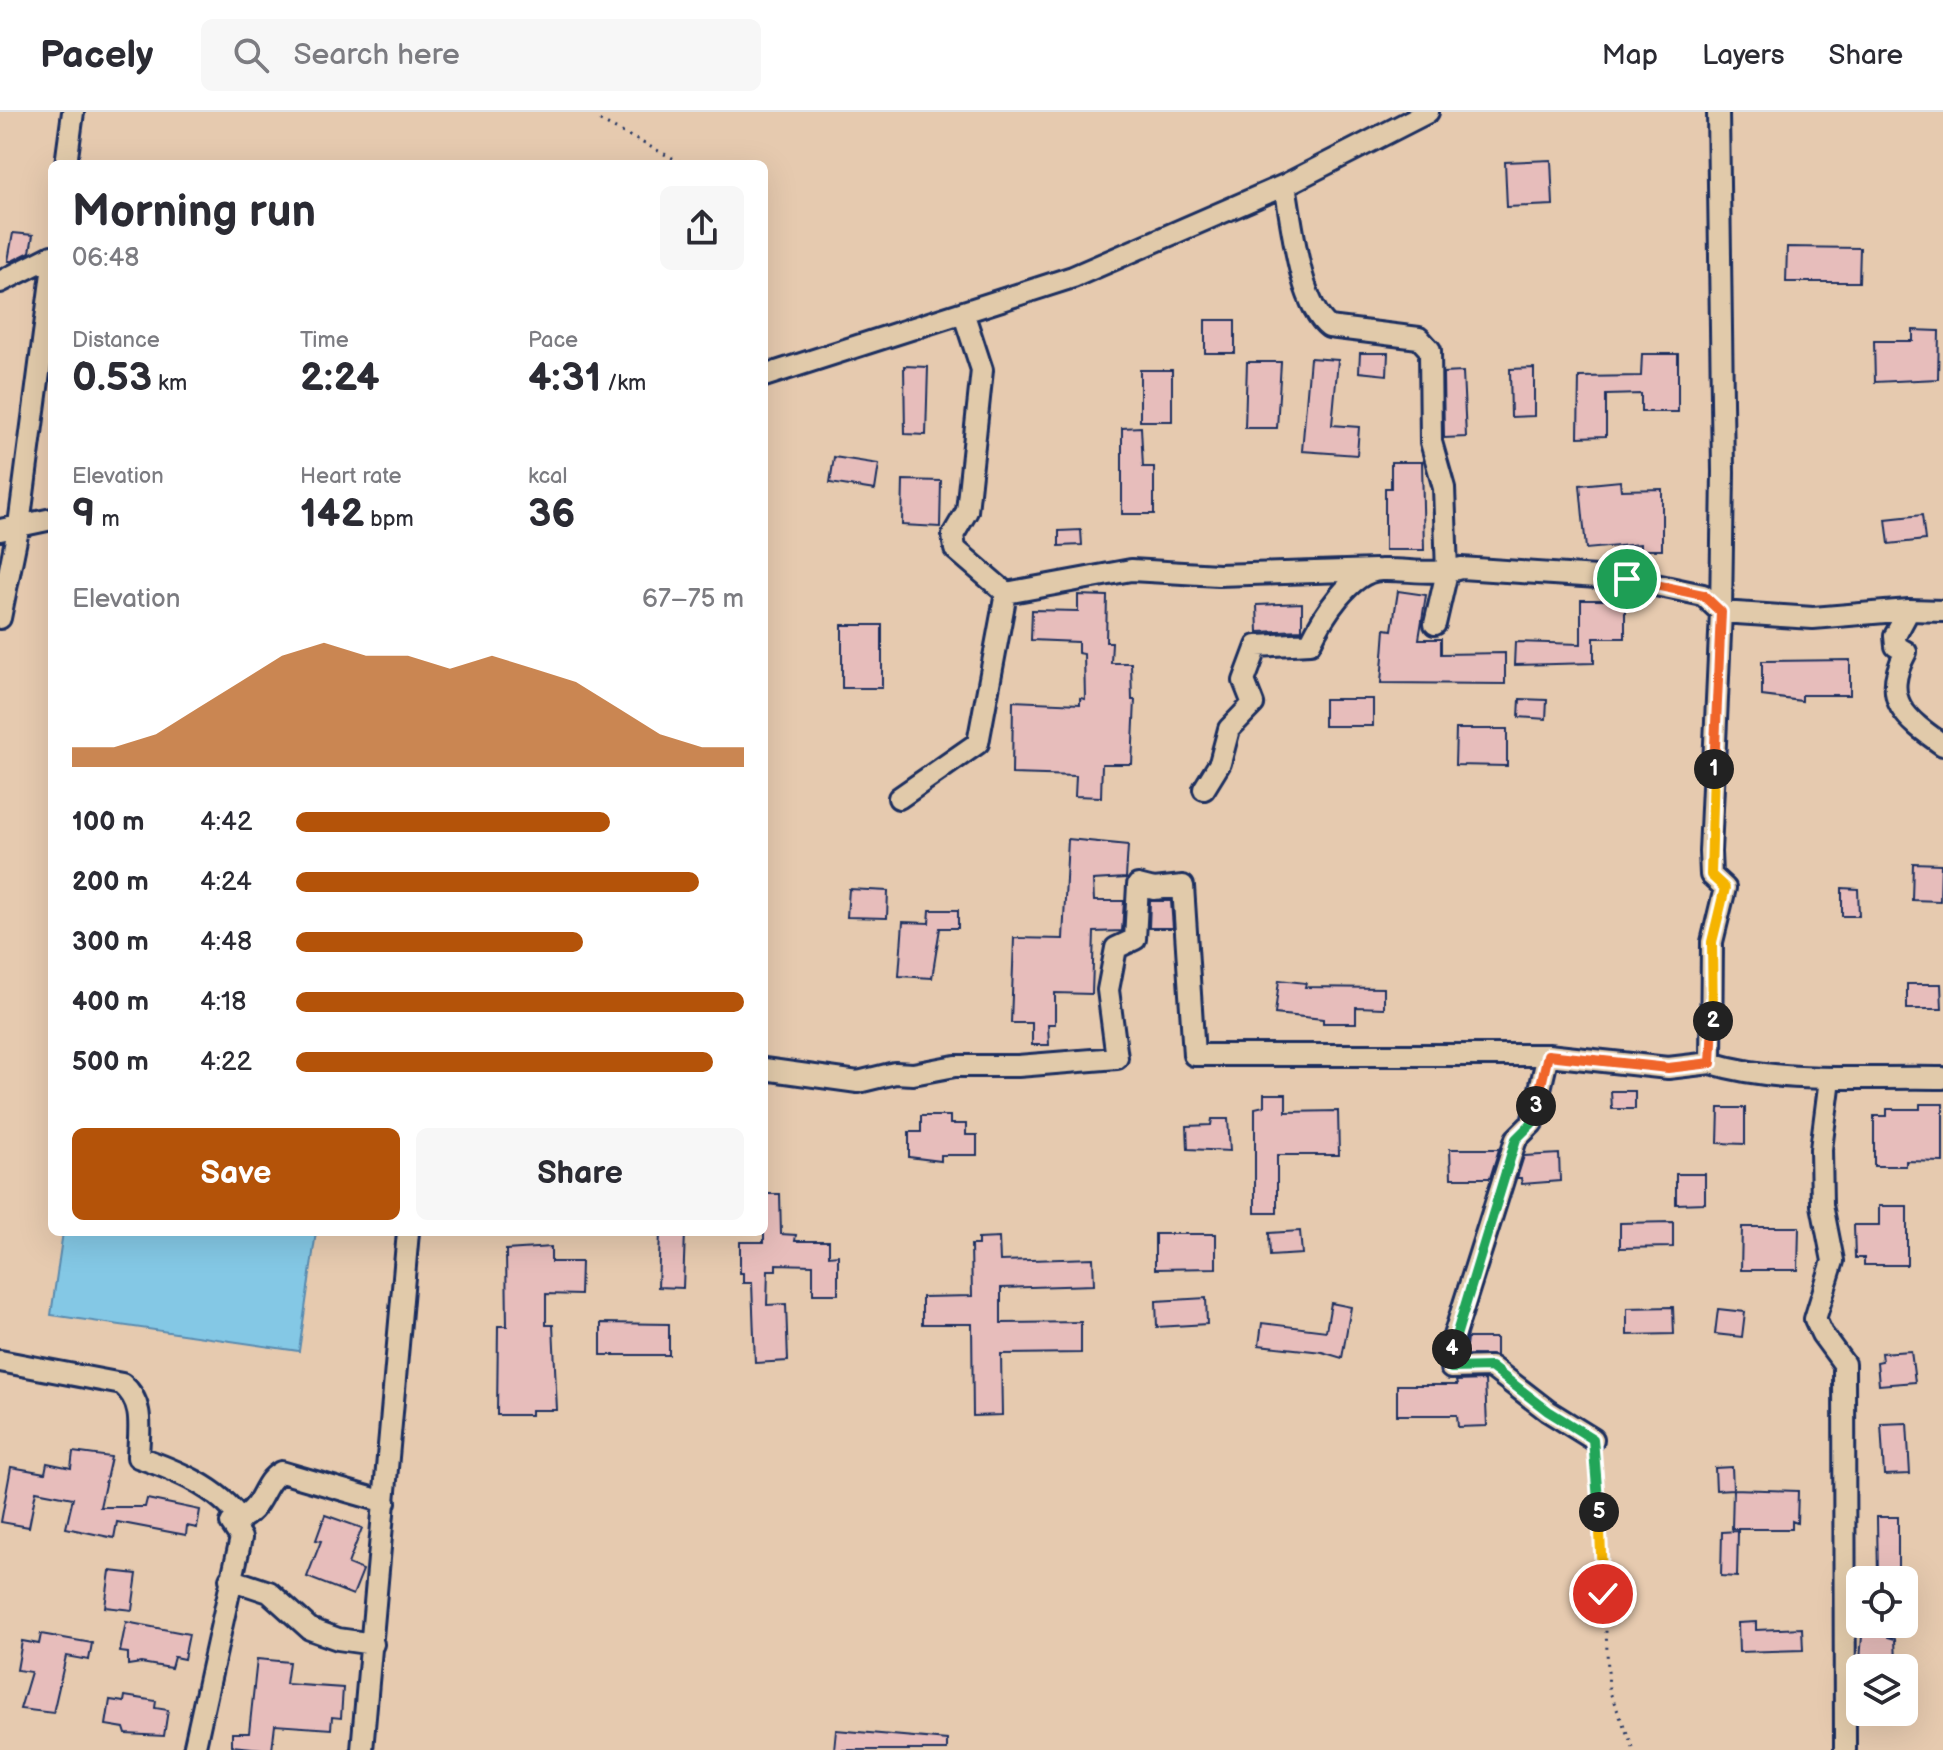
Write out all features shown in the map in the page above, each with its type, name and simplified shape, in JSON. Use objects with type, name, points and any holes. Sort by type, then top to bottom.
[{"type":"street","points":[[67,160],[73,112]]},
{"type":"street","points":[[768,375],[1073,277],[1285,185],[1428,112]]},
{"type":"street","points":[[1711,1063],[1712,942],[1725,900],[1725,888],[1711,875],[1710,852],[1721,612],[1723,472],[1718,112]]},
{"type":"street","points":[[1285,185],[1297,252],[1319,319],[1329,327],[1419,338],[1430,350],[1431,442],[1444,488],[1447,572],[1446,591],[1435,624]]},
{"type":"street","points":[[0,282],[48,258]]},
{"type":"street","points":[[0,618],[10,527],[48,297]]},
{"type":"street","points":[[966,321],[982,370],[967,511],[953,535],[955,549],[1006,593]]},
{"type":"street","points":[[10,527],[48,520]]},
{"type":"street","points":[[1006,593],[1131,570],[1218,575],[1376,570],[1447,572],[1461,568],[1627,579],[1703,595],[1721,612],[1813,618],[1909,610],[1943,611]]},
{"type":"street","points":[[1204,789],[1220,763],[1229,729],[1253,704],[1244,681],[1257,646],[1310,643],[1324,615],[1340,593],[1376,570]]},
{"type":"street","points":[[899,798],[978,743],[1006,593]]},
{"type":"street","points":[[1909,610],[1895,636],[1896,646],[1906,652],[1897,674],[1897,700],[1908,720],[1943,745]]},
{"type":"street","points":[[768,1070],[858,1082],[895,1073],[913,1074],[955,1066],[1018,1066],[1117,1058],[1108,990],[1116,948],[1135,939],[1138,885],[1154,889],[1183,886],[1194,1055],[1548,1055],[1668,1068],[1711,1063],[1743,1073],[1830,1079],[1943,1078]]},
{"type":"street","points":[[1548,1055],[1532,1123],[1516,1139],[1454,1336],[1451,1368],[1491,1367],[1548,1411],[1593,1439]]},
{"type":"street","points":[[1830,1079],[1821,1149],[1822,1205],[1833,1261],[1815,1319],[1844,1364],[1845,1750]]},
{"type":"street","points":[[362,1750],[408,1236]]},
{"type":"street","points":[[0,1361],[122,1384],[132,1392],[139,1406],[138,1457],[201,1485],[229,1503],[241,1520]]},
{"type":"street","points":[[194,1750],[241,1538],[231,1523],[252,1512],[273,1477],[281,1472],[385,1502]]},
{"type":"street","points":[[230,1579],[269,1592],[310,1629],[338,1639],[373,1644]]},
{"type":"path","points":[[600,121],[676,160]]},
{"type":"path","points":[[1593,1439],[1596,1448],[1609,1690],[1634,1750]]},
{"type":"water","points":[[62,1236],[315,1236],[299,1351],[51,1315]]},
{"type":"building","points":[[1551,160],[1553,205],[1507,207],[1505,162]]},
{"type":"building","points":[[13,233],[33,235],[30,252],[8,261]]},
{"type":"building","points":[[1787,247],[1860,248],[1859,282],[1786,282]]},
{"type":"building","points":[[1205,320],[1235,320],[1235,353],[1205,353]]},
{"type":"building","points":[[1913,330],[1939,331],[1938,379],[1875,382],[1874,341],[1913,341]]},
{"type":"building","points":[[1360,353],[1388,353],[1387,375],[1359,372]]},
{"type":"building","points":[[1642,354],[1678,354],[1678,412],[1641,412],[1641,394],[1606,395],[1606,436],[1578,437],[1579,377],[1641,376]]},
{"type":"building","points":[[1310,358],[1338,360],[1332,425],[1359,427],[1357,455],[1302,451]]},
{"type":"building","points":[[1247,362],[1281,362],[1277,428],[1245,428]]},
{"type":"building","points":[[904,366],[928,367],[926,435],[905,434]]},
{"type":"building","points":[[1534,368],[1534,416],[1511,417],[1510,369]]},
{"type":"building","points":[[1140,370],[1172,370],[1172,421],[1140,421]]},
{"type":"building","points":[[1463,372],[1466,437],[1444,438],[1443,373]]},
{"type":"building","points":[[1141,427],[1143,467],[1154,467],[1154,514],[1122,514],[1122,428]]},
{"type":"building","points":[[834,457],[879,464],[875,490],[830,483]]},
{"type":"building","points":[[1391,462],[1422,462],[1424,550],[1385,550],[1385,488],[1391,488]]},
{"type":"building","points":[[903,480],[941,481],[940,527],[902,525]]},
{"type":"building","points":[[1620,481],[1621,490],[1662,489],[1662,550],[1640,550],[1640,544],[1586,549],[1580,485]]},
{"type":"building","points":[[1922,515],[1925,540],[1889,544],[1886,519]]},
{"type":"building","points":[[1081,530],[1082,545],[1059,546],[1059,531]]},
{"type":"building","points":[[1398,591],[1426,595],[1419,639],[1441,639],[1441,654],[1505,653],[1505,684],[1381,683],[1385,629],[1392,630]]},
{"type":"building","points":[[1078,595],[1107,596],[1106,642],[1112,642],[1111,663],[1131,663],[1132,700],[1135,700],[1132,764],[1102,764],[1101,797],[1075,796],[1076,776],[1012,774],[1013,701],[1080,704],[1080,698],[1085,699],[1084,654],[1078,653],[1078,642],[1031,640],[1032,610],[1078,611]]},
{"type":"building","points":[[1581,600],[1625,600],[1625,638],[1594,638],[1594,663],[1514,665],[1515,642],[1581,644]]},
{"type":"building","points":[[1302,603],[1302,630],[1258,632],[1257,605]]},
{"type":"building","points":[[842,625],[882,625],[882,688],[842,688]]},
{"type":"building","points":[[1850,660],[1850,695],[1802,695],[1802,701],[1762,696],[1762,661]]},
{"type":"building","points":[[1324,699],[1373,699],[1373,726],[1324,726]]},
{"type":"building","points":[[1520,699],[1547,700],[1546,719],[1519,717]]},
{"type":"building","points":[[1456,729],[1507,729],[1507,766],[1455,765]]},
{"type":"building","points":[[1068,839],[1128,845],[1126,878],[1093,880],[1094,901],[1124,901],[1122,931],[1094,932],[1092,994],[1055,993],[1055,1024],[1048,1024],[1049,1045],[1032,1045],[1032,1023],[1011,1023],[1014,938],[1063,939]]},
{"type":"building","points":[[1913,863],[1941,864],[1940,901],[1912,900]]},
{"type":"building","points":[[1842,888],[1858,889],[1859,916],[1842,916]]},
{"type":"building","points":[[849,889],[888,891],[887,918],[847,917]]},
{"type":"building","points":[[1150,901],[1171,901],[1173,928],[1149,928]]},
{"type":"building","points":[[930,910],[958,910],[958,928],[940,928],[932,978],[899,976],[903,922],[929,923]]},
{"type":"building","points":[[1279,980],[1306,983],[1305,987],[1384,988],[1384,1008],[1356,1007],[1356,1023],[1323,1023],[1323,1019],[1275,1014]]},
{"type":"building","points":[[1907,984],[1941,984],[1942,1009],[1907,1009]]},
{"type":"building","points":[[1611,1091],[1635,1091],[1635,1109],[1612,1109]]},
{"type":"building","points":[[1264,1094],[1286,1094],[1286,1112],[1338,1111],[1339,1155],[1277,1155],[1277,1213],[1255,1213],[1255,1108],[1264,1106]]},
{"type":"building","points":[[1920,1104],[1943,1104],[1943,1162],[1906,1161],[1906,1166],[1874,1166],[1874,1116],[1887,1116],[1887,1109],[1920,1109]]},
{"type":"building","points":[[1719,1108],[1745,1108],[1745,1144],[1718,1143]]},
{"type":"building","points":[[921,1116],[950,1116],[950,1124],[966,1124],[966,1135],[977,1135],[977,1155],[941,1155],[941,1161],[909,1157],[909,1132],[921,1132]]},
{"type":"building","points":[[1212,1119],[1228,1119],[1230,1151],[1188,1149],[1187,1126],[1211,1125]]},
{"type":"building","points":[[1450,1149],[1499,1149],[1490,1178],[1451,1178]]},
{"type":"building","points":[[1559,1154],[1560,1181],[1522,1184],[1521,1178],[1517,1178],[1524,1156]]},
{"type":"building","points":[[1676,1174],[1705,1174],[1705,1203],[1676,1204]]},
{"type":"building","points":[[768,1194],[780,1194],[781,1234],[796,1235],[795,1241],[829,1241],[829,1256],[838,1255],[838,1294],[813,1294],[813,1265],[776,1264],[776,1270],[768,1270],[767,1305],[786,1304],[788,1361],[755,1363],[752,1283],[743,1283],[743,1273],[740,1273],[740,1242],[764,1242],[764,1236],[768,1236]]},
{"type":"building","points":[[1879,1206],[1907,1206],[1907,1265],[1864,1265],[1864,1258],[1855,1258],[1854,1225],[1879,1225]]},
{"type":"building","points":[[1673,1222],[1673,1247],[1620,1248],[1620,1223]]},
{"type":"building","points":[[1742,1227],[1799,1227],[1798,1270],[1741,1270]]},
{"type":"building","points":[[1300,1231],[1302,1254],[1270,1256],[1269,1233]]},
{"type":"building","points":[[1155,1234],[1216,1234],[1216,1268],[1155,1269]]},
{"type":"building","points":[[660,1236],[685,1236],[683,1288],[658,1287]]},
{"type":"building","points":[[999,1238],[1000,1261],[1093,1258],[1094,1285],[1001,1288],[1001,1323],[1081,1322],[1081,1353],[1001,1354],[1002,1415],[973,1416],[972,1324],[922,1324],[922,1297],[972,1296],[971,1245],[978,1245],[978,1239]]},
{"type":"building","points":[[551,1247],[551,1262],[581,1262],[580,1295],[546,1294],[546,1325],[553,1325],[557,1410],[531,1410],[531,1415],[497,1415],[498,1326],[507,1326],[506,1250]]},
{"type":"building","points":[[1206,1298],[1207,1324],[1157,1327],[1156,1301]]},
{"type":"building","points":[[1331,1303],[1351,1307],[1342,1358],[1322,1352],[1259,1345],[1262,1323],[1326,1331]]},
{"type":"building","points":[[1673,1307],[1674,1334],[1627,1335],[1627,1308]]},
{"type":"building","points":[[1718,1309],[1745,1312],[1742,1337],[1715,1334]]},
{"type":"building","points":[[601,1323],[669,1324],[669,1355],[601,1355]]},
{"type":"building","points":[[1467,1338],[1496,1338],[1496,1356],[1465,1355]]},
{"type":"building","points":[[1911,1351],[1915,1382],[1879,1385],[1877,1362],[1882,1361],[1881,1353]]},
{"type":"building","points":[[1485,1380],[1487,1426],[1458,1427],[1457,1415],[1397,1415],[1397,1385],[1457,1385],[1456,1381]]},
{"type":"building","points":[[1907,1423],[1910,1474],[1884,1475],[1881,1424]]},
{"type":"building","points":[[73,1452],[111,1457],[100,1507],[145,1507],[147,1499],[200,1510],[197,1528],[187,1526],[186,1535],[117,1522],[114,1538],[66,1528],[73,1498],[36,1491],[29,1527],[1,1522],[11,1467],[45,1473],[47,1463],[71,1468]]},
{"type":"building","points":[[1732,1467],[1733,1489],[1716,1490],[1715,1468]]},
{"type":"building","points":[[1733,1489],[1798,1491],[1797,1523],[1792,1521],[1792,1529],[1732,1529]]},
{"type":"building","points":[[325,1515],[362,1528],[348,1564],[363,1570],[353,1595],[307,1577],[321,1541],[316,1540]]},
{"type":"building","points":[[1877,1517],[1898,1517],[1898,1566],[1878,1566]]},
{"type":"building","points":[[1738,1531],[1737,1577],[1721,1576],[1722,1532]]},
{"type":"building","points":[[110,1571],[137,1574],[132,1610],[105,1607]]},
{"type":"building","points":[[126,1622],[189,1634],[184,1659],[174,1657],[171,1668],[141,1663],[128,1665],[128,1653],[120,1652]]},
{"type":"building","points":[[1756,1622],[1756,1630],[1802,1628],[1803,1650],[1739,1652],[1738,1623]]},
{"type":"building","points":[[41,1634],[92,1643],[89,1660],[66,1656],[53,1713],[20,1709],[31,1672],[17,1670],[22,1641],[39,1644]]},
{"type":"building","points":[[1862,1638],[1895,1639],[1896,1654],[1860,1654]]},
{"type":"building","points":[[257,1659],[289,1662],[286,1684],[343,1688],[341,1718],[332,1717],[331,1729],[275,1725],[272,1750],[232,1746],[232,1733],[249,1733]]},
{"type":"building","points":[[125,1696],[156,1701],[155,1708],[168,1710],[164,1736],[126,1734],[124,1728],[106,1725],[110,1700],[124,1702]]},
{"type":"building","points":[[836,1730],[947,1740],[947,1750],[834,1750]]},
{"type":"route","points":[[1603,1594],[1596,1448],[1593,1439],[1548,1411],[1491,1367],[1451,1368],[1454,1336],[1516,1139],[1532,1123],[1548,1055],[1668,1068],[1711,1063],[1712,942],[1725,900],[1725,888],[1711,875],[1710,852],[1721,612],[1703,595],[1627,579]]}]
